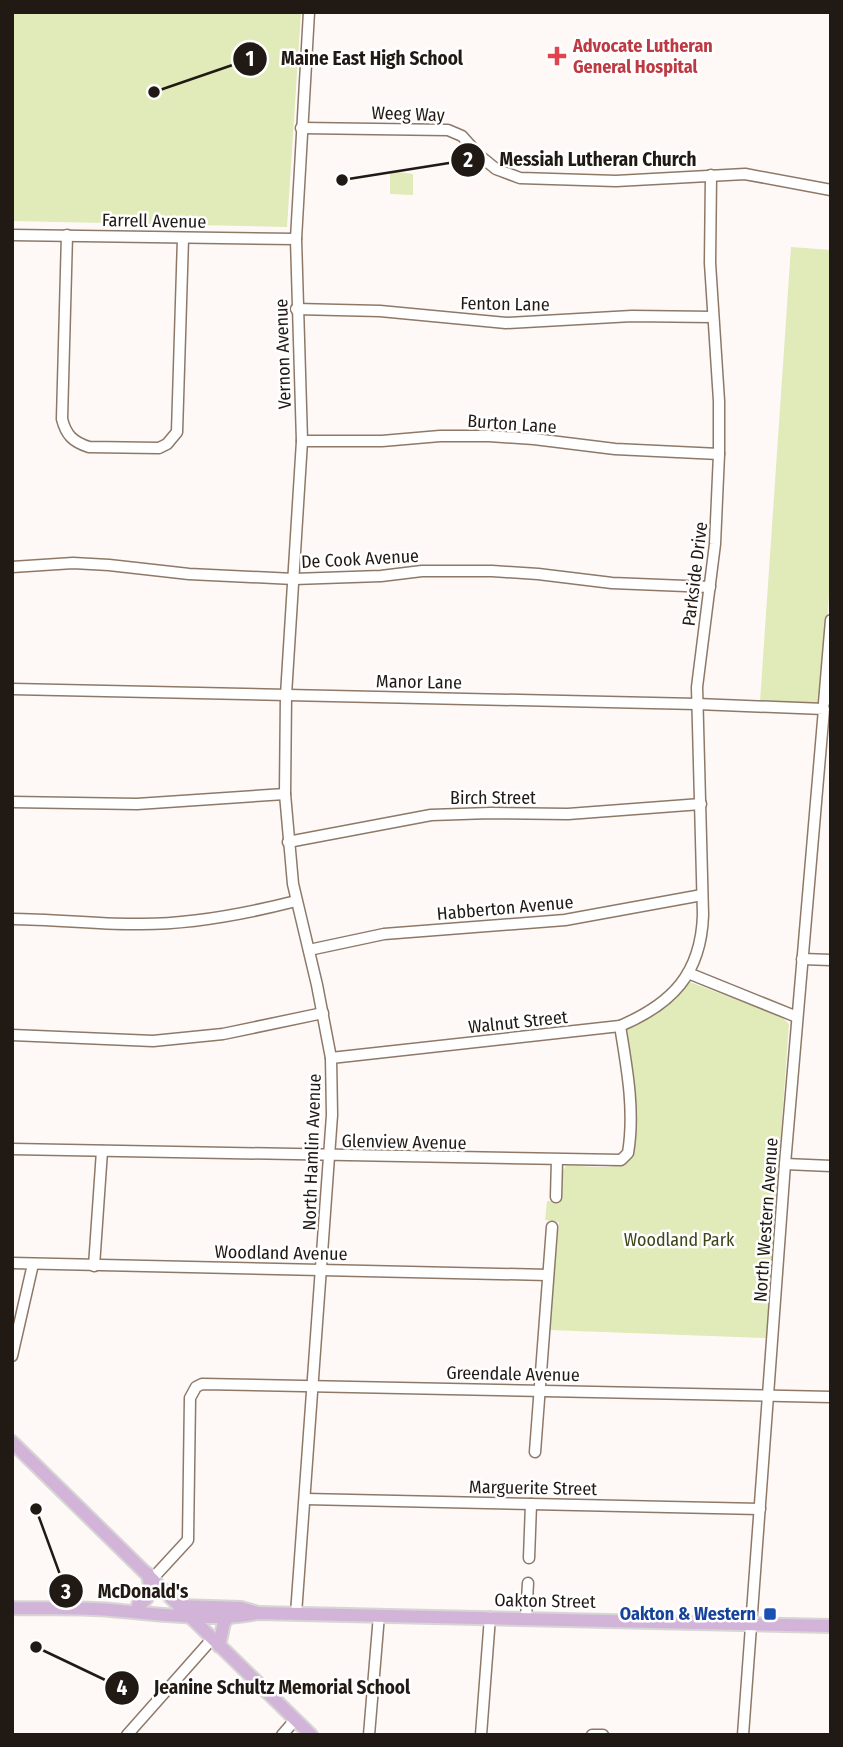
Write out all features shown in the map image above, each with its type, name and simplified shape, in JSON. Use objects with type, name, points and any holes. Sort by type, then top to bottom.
[{"type":"main road","points":[[12,1442],[310,1735]]},
{"type":"main road","points":[[138,1605],[143,1603],[148,1595],[151,1576]]},
{"type":"main road","name":"Oakton Street","points":[[112,1610],[138,1605],[230,1616],[258,1613],[379,1615],[831,1626]]},
{"type":"main road","name":"Oakton Street","points":[[12,1608],[112,1610],[130,1614],[242,1608],[258,1613]]},
{"type":"main road","points":[[215,1642],[224,1622],[230,1616]]},
{"type":"street","name":"Vernon Avenue","points":[[286,695],[302,441],[296,239],[309,12]]},
{"type":"street","name":"Weeg Way","points":[[301,128],[447,130],[462,136],[496,169],[530,179],[616,181],[745,174],[831,190]]},
{"type":"street","name":"Parkside Drive","points":[[688,973],[701,938],[698,676],[718,513],[719,401],[710,263],[711,175]]},
{"type":"street","points":[[67,234],[62,419],[65,432],[79,444],[89,447],[159,448],[167,444],[177,432],[183,238]]},
{"type":"street","name":"Farrell Avenue","points":[[12,235],[296,239]]},
{"type":"street","name":"Fenton Lane","points":[[296,309],[380,311],[506,323],[632,316],[713,317]]},
{"type":"street","name":"Burton Lane","points":[[302,441],[382,441],[440,436],[489,436],[615,449],[719,454]]},
{"type":"street","name":"De Cook Avenue","points":[[12,567],[73,563],[189,574],[294,579],[381,576],[422,571],[492,571],[612,583],[710,587]]},
{"type":"street","name":"North Western Avenue","points":[[743,1735],[797,1017],[831,620]]},
{"type":"street","name":"Manor Lane","points":[[12,689],[824,706]]},
{"type":"street","name":"North Hamlin Avenue","points":[[286,695],[285,794],[288,842],[296,901],[331,1058],[331,1156],[296,1614]]},
{"type":"street","points":[[12,802],[128,804],[285,794]]},
{"type":"street","name":"Birch Street","points":[[288,842],[431,815],[568,814],[701,804]]},
{"type":"street","name":"Habberton Avenue","points":[[309,950],[384,934],[565,920],[702,895]]},
{"type":"street","points":[[12,919],[109,924],[181,922],[246,913],[296,901]]},
{"type":"street","points":[[802,959],[831,960]]},
{"type":"street","points":[[688,973],[797,1017]]},
{"type":"street","name":"Walnut Street","points":[[331,1058],[620,1026],[656,1008],[676,990],[688,973]]},
{"type":"street","points":[[12,1035],[153,1041],[223,1034],[323,1013]]},
{"type":"street","name":"Glenview Avenue","points":[[12,1149],[614,1161],[626,1157],[631,1117],[628,1074],[620,1026]]},
{"type":"street","points":[[94,1266],[102,1151]]},
{"type":"street","points":[[556,1197],[557,1160]]},
{"type":"street","points":[[786,1164],[831,1166]]},
{"type":"street","points":[[535,1451],[552,1227]]},
{"type":"street","name":"Woodland Avenue","points":[[12,1263],[548,1275]]},
{"type":"street","points":[[12,1356],[33,1264]]},
{"type":"street","name":"Greendale Avenue","points":[[151,1576],[188,1540],[190,1398],[196,1387],[208,1382],[831,1397]]},
{"type":"street","name":"Marguerite Street","points":[[305,1499],[760,1509]]},
{"type":"street","points":[[529,1558],[531,1504]]},
{"type":"street","points":[[526,1618],[528,1583]]},
{"type":"street","points":[[369,1735],[379,1615]]},
{"type":"street","points":[[481,1735],[490,1618]]},
{"type":"street","points":[[127,1735],[215,1642]]},
{"type":"street","points":[[282,1735],[295,1720]]},
{"type":"street","points":[[592,1735],[603,1735]]},
{"type":"green space","points":[[12,12],[301,12],[287,227],[12,221]]},
{"type":"green space","points":[[390,171],[413,174],[413,195],[390,194]]},
{"type":"green space","points":[[791,247],[831,250],[831,568],[821,704],[760,702]]},
{"type":"green space","name":"Woodland Park","points":[[690,982],[782,1017],[789,1024],[766,1338],[549,1330],[559,1222],[545,1220],[547,1201],[560,1201],[562,1172],[566,1166],[611,1167],[626,1162],[633,1156],[635,1121],[627,1029],[660,1011]]},
{"type":"place","name":"Advocate Lutheran General Hospital","points":[[557,56]]},
{"type":"place","name":"Maine East High School","points":[[154,92]]},
{"type":"place","name":"Messiah Lutheran Church","points":[[342,180]]},
{"type":"place","name":"McDonald's","points":[[36,1509]]},
{"type":"place","name":"Oakton & Western","points":[[770,1614]]},
{"type":"place","name":"Jeanine Schultz Memorial School","points":[[36,1647]]}]
